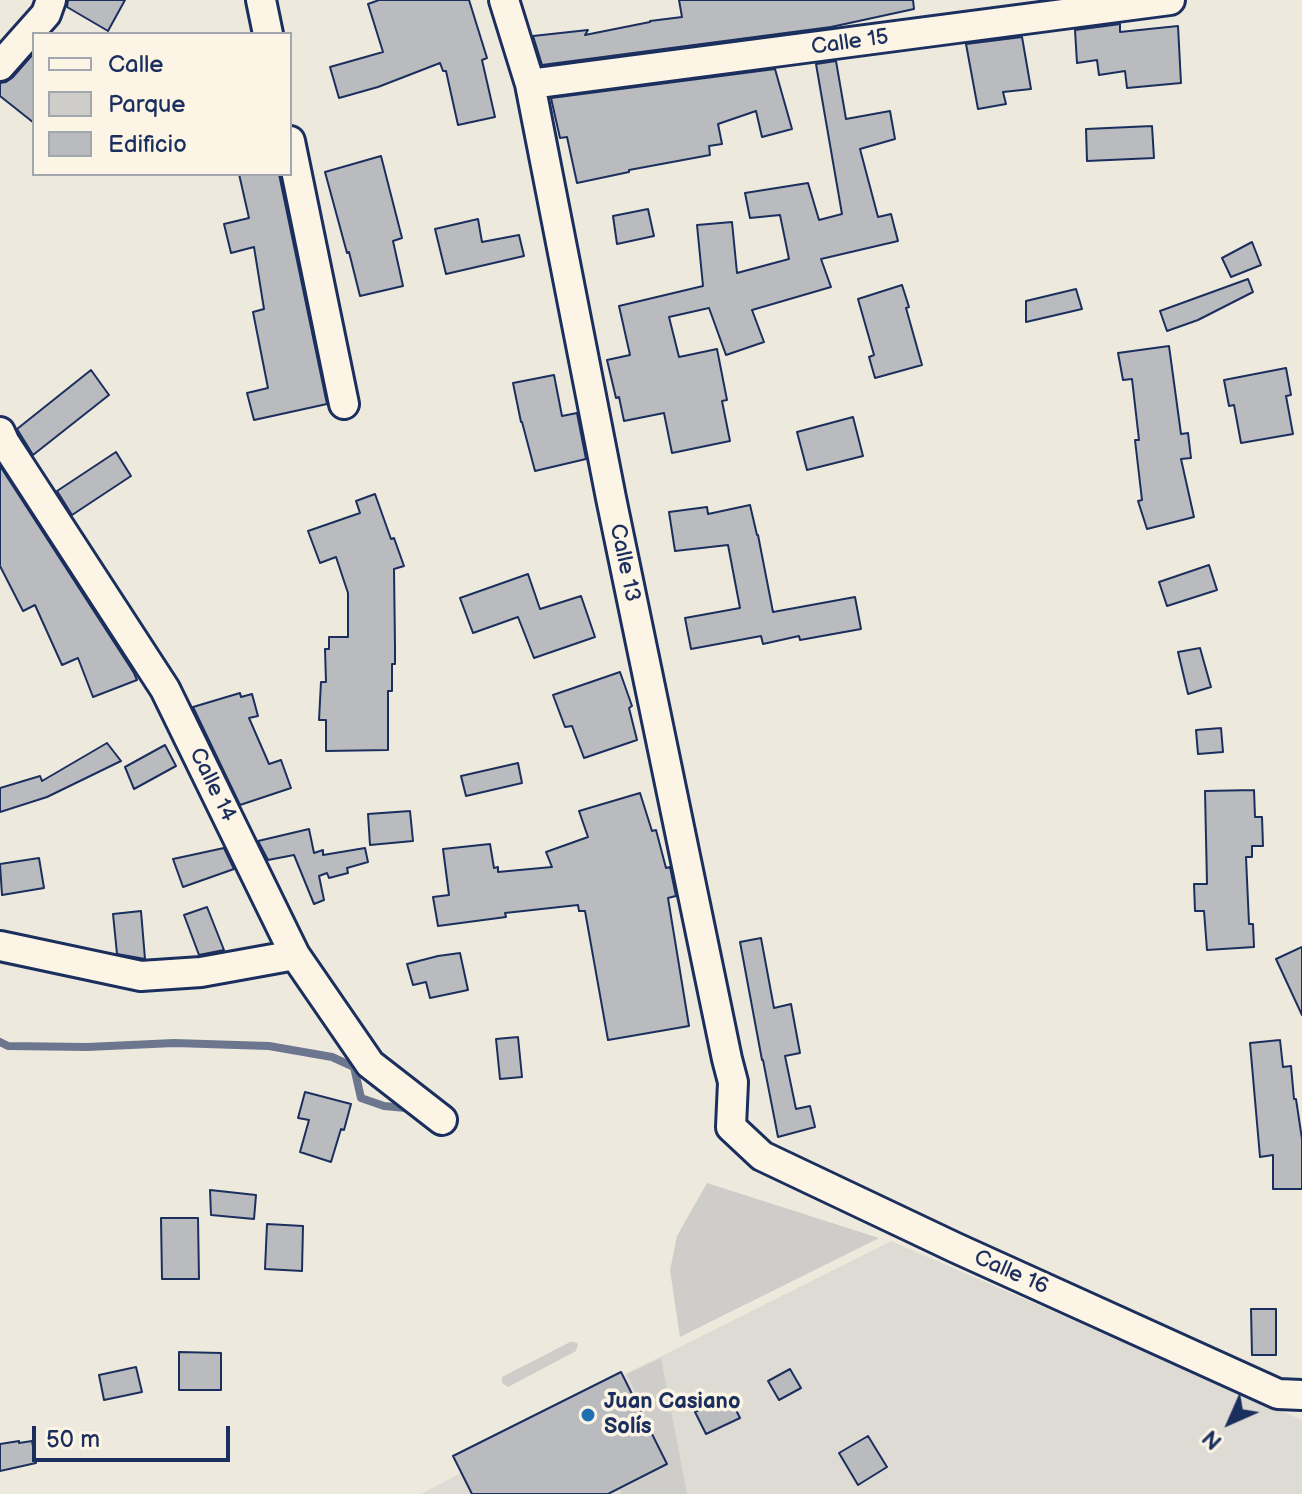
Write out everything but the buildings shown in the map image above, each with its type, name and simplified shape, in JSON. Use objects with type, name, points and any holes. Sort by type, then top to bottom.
[{"type":"street","points":[[0,66],[46,14],[51,0]]},
{"type":"street","points":[[261,0],[268,32]]},
{"type":"street","name":"Calle 13","points":[[504,0],[530,84],[611,498],[733,1082],[731,1127]]},
{"type":"street","name":"Calle 15","points":[[530,84],[1068,7],[1170,0]]},
{"type":"street","points":[[292,151],[344,404]]},
{"type":"street","name":"Calle 14","points":[[0,432],[165,689],[295,955],[370,1064],[442,1120]]},
{"type":"street","points":[[0,946],[141,976],[201,972],[295,955]]},
{"type":"street","name":"Calle 16","points":[[731,1127],[762,1156],[956,1248],[1278,1394],[1302,1395]]},
{"type":"shaded area","points":[[891,1241],[1302,1420],[1302,1494],[421,1494],[461,1473],[453,1456]]},
{"type":"green space","points":[[707,1183],[879,1238],[680,1337],[670,1270],[677,1236]]},
{"type":"green space","points":[[570,1342],[578,1344],[576,1351],[508,1387],[502,1383],[502,1377]]},
{"type":"green space","points":[[661,1358],[687,1494],[622,1494],[620,1490],[668,1465],[627,1374]]},
{"type":"waterway","points":[[0,1042],[8,1046],[87,1047],[174,1043],[269,1046],[332,1057],[354,1067],[361,1098],[411,1111]]},
{"type":"place","name":"Juan Casiano Solís","points":[[588,1415]]}]
